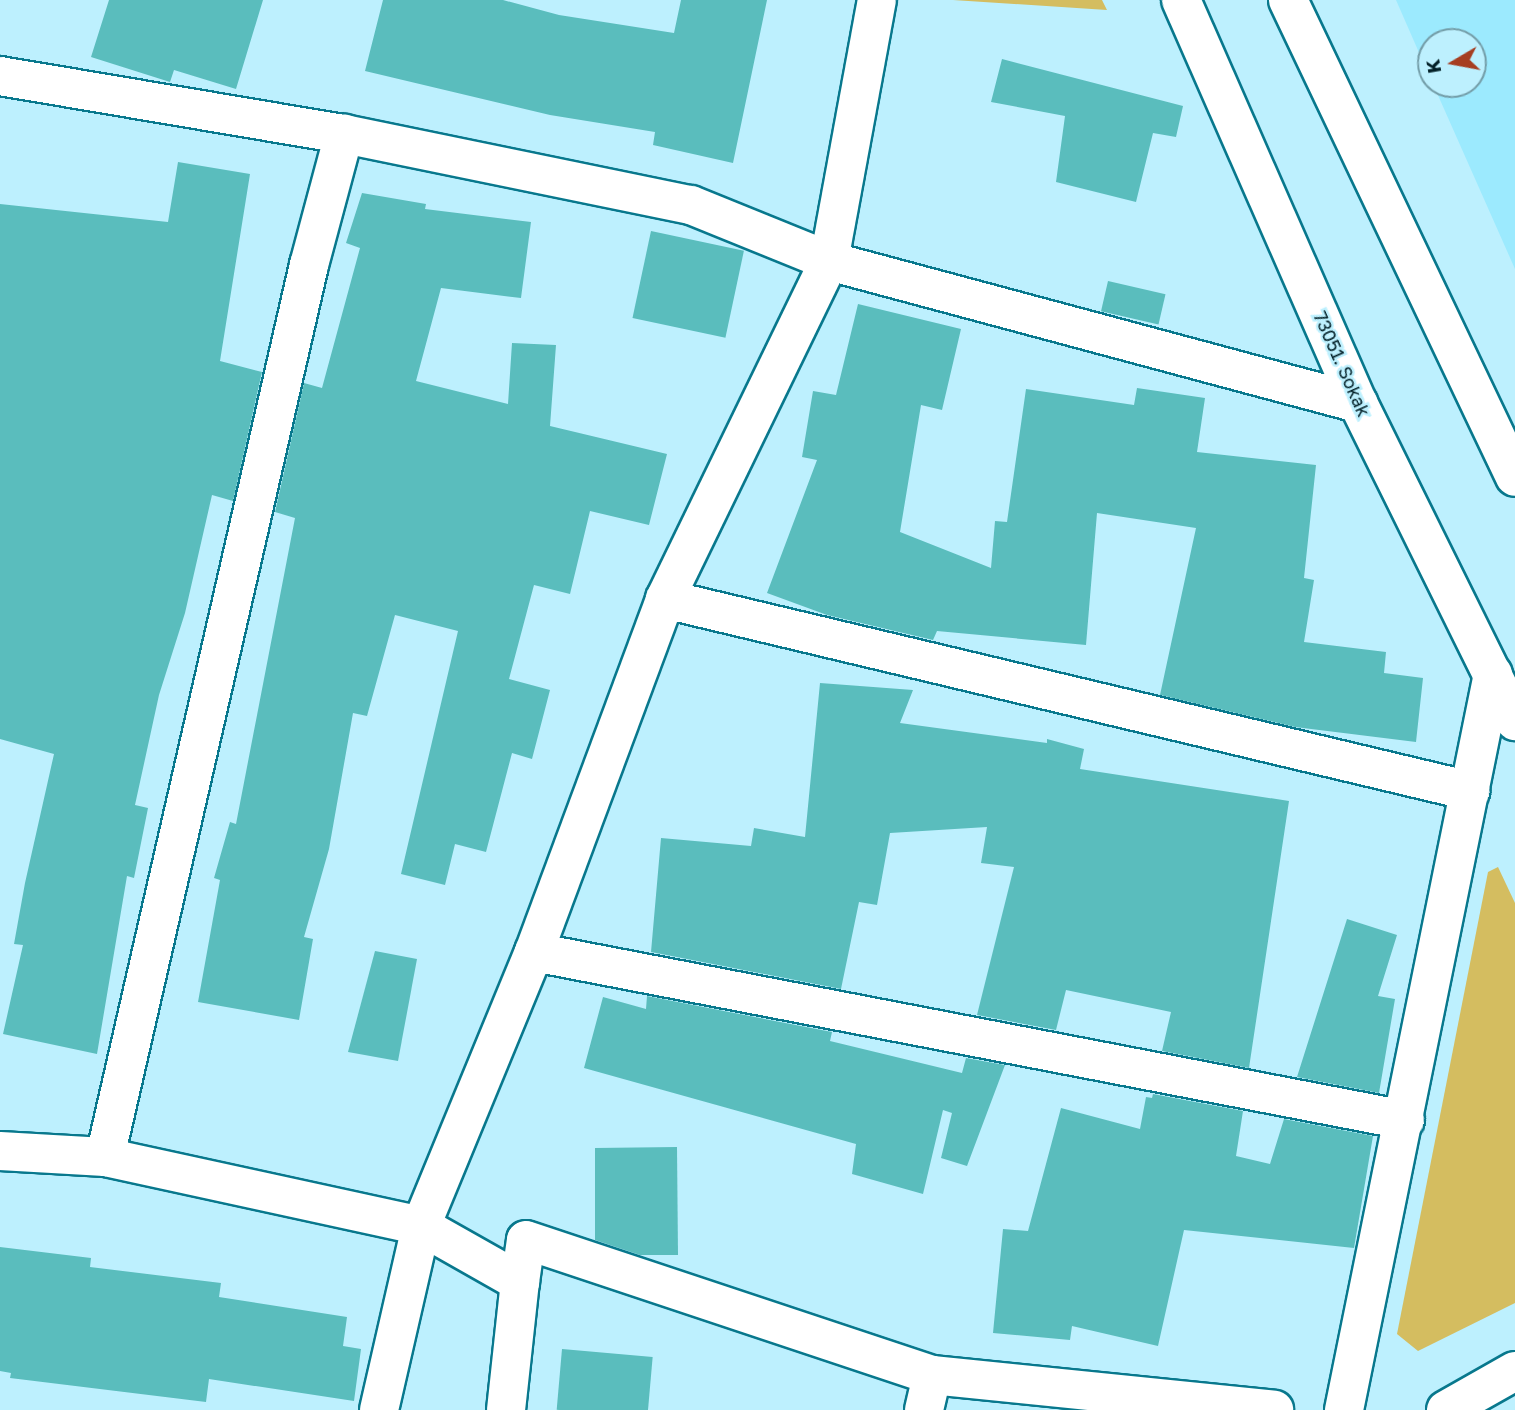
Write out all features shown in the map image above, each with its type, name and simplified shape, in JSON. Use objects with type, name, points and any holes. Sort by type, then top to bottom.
[{"type":"street","points":[[379,1410],[421,1226],[534,952],[665,599],[829,261],[877,0]]},
{"type":"street","name":"73051. Sokak","points":[[1181,0],[1358,403],[1515,721]]},
{"type":"street","points":[[1288,0],[1515,477]]},
{"type":"street","points":[[0,76],[344,134],[691,205],[829,261],[1358,403]]},
{"type":"street","points":[[105,1157],[309,265],[344,134]]},
{"type":"street","points":[[665,599],[1470,791]]},
{"type":"street","points":[[1344,1410],[1405,1120],[1493,674]]},
{"type":"street","points":[[534,952],[1405,1120]]},
{"type":"street","points":[[0,1151],[105,1157],[421,1226],[520,1282]]},
{"type":"street","points":[[506,1410],[526,1240],[928,1393],[1274,1410]]},
{"type":"street","points":[[1446,1410],[1515,1371]]},
{"type":"shaded area","points":[[953,0],[1102,0],[1107,10]]},
{"type":"shaded area","points":[[1396,0],[1515,0],[1515,269],[1439,98],[1487,98],[1487,28],[1417,28],[1417,48]]},
{"type":"shaded area","points":[[1498,867],[1515,903],[1515,1303],[1418,1351],[1397,1334],[1488,872]]},
{"type":"building","points":[[109,0],[263,0],[236,89],[174,70],[170,82],[91,57]]},
{"type":"building","points":[[383,0],[503,0],[559,15],[674,33],[681,0],[767,0],[733,163],[653,145],[655,132],[550,115],[365,71]]},
{"type":"building","points":[[1002,59],[1183,106],[1176,137],[1153,133],[1136,202],[1056,182],[1065,116],[991,102]]},
{"type":"building","points":[[178,162],[250,174],[220,361],[262,372],[233,501],[212,495],[185,613],[159,695],[135,805],[148,808],[134,878],[127,876],[97,1054],[3,1034],[23,945],[14,944],[25,883],[54,754],[0,739],[0,204],[168,222]]},
{"type":"building","points":[[362,193],[426,204],[425,209],[531,222],[521,298],[441,288],[416,381],[508,404],[512,343],[556,345],[550,426],[667,454],[649,525],[590,511],[570,594],[534,585],[509,679],[550,690],[532,759],[512,753],[486,852],[455,844],[445,885],[401,874],[458,631],[395,615],[367,716],[353,713],[329,849],[304,937],[313,939],[299,1020],[198,1002],[220,880],[214,878],[230,822],[236,824],[295,518],[275,512],[304,383],[322,388],[360,248],[346,243]]},
{"type":"building","points":[[651,231],[744,251],[725,338],[632,318]]},
{"type":"building","points":[[1108,281],[1165,294],[1159,324],[1101,311]]},
{"type":"building","points":[[858,304],[961,329],[942,410],[921,405],[900,532],[991,568],[995,521],[1007,522],[1026,389],[1134,405],[1137,388],[1205,398],[1197,452],[1316,465],[1304,578],[1314,580],[1304,642],[1386,652],[1384,673],[1423,678],[1416,742],[1295,727],[1160,695],[1196,528],[1097,513],[1086,645],[937,631],[933,640],[827,615],[767,593],[817,460],[802,457],[813,391],[836,395]]},
{"type":"building","points":[[820,683],[913,690],[900,723],[1047,743],[1047,739],[1084,749],[1080,769],[1289,801],[1249,1068],[1162,1051],[1171,1012],[1066,990],[1056,1030],[977,1015],[1014,867],[981,863],[987,827],[890,833],[877,905],[859,902],[841,989],[651,952],[661,838],[751,846],[754,828],[805,837]]},
{"type":"building","points":[[1347,919],[1397,935],[1378,996],[1395,999],[1379,1093],[1297,1077]]},
{"type":"building","points":[[375,951],[417,959],[398,1061],[348,1052]]},
{"type":"building","points":[[647,996],[832,1032],[830,1041],[962,1073],[966,1058],[1005,1065],[967,1166],[941,1158],[952,1113],[943,1110],[923,1194],[852,1174],[856,1144],[584,1068],[603,997],[646,1009]]},
{"type":"building","points":[[1153,1094],[1243,1111],[1236,1156],[1270,1164],[1284,1119],[1373,1136],[1354,1248],[1184,1230],[1158,1346],[1072,1326],[1070,1340],[993,1333],[1003,1229],[1028,1231],[1061,1108],[1140,1129],[1146,1097],[1152,1098]]},
{"type":"building","points":[[677,1147],[678,1255],[640,1255],[595,1240],[595,1148]]},
{"type":"building","points":[[0,1247],[91,1258],[90,1267],[221,1283],[219,1297],[347,1317],[343,1346],[361,1349],[354,1401],[209,1379],[206,1402],[10,1378],[11,1373],[0,1371]]},
{"type":"building","points":[[562,1349],[653,1357],[648,1410],[557,1410]]}]
